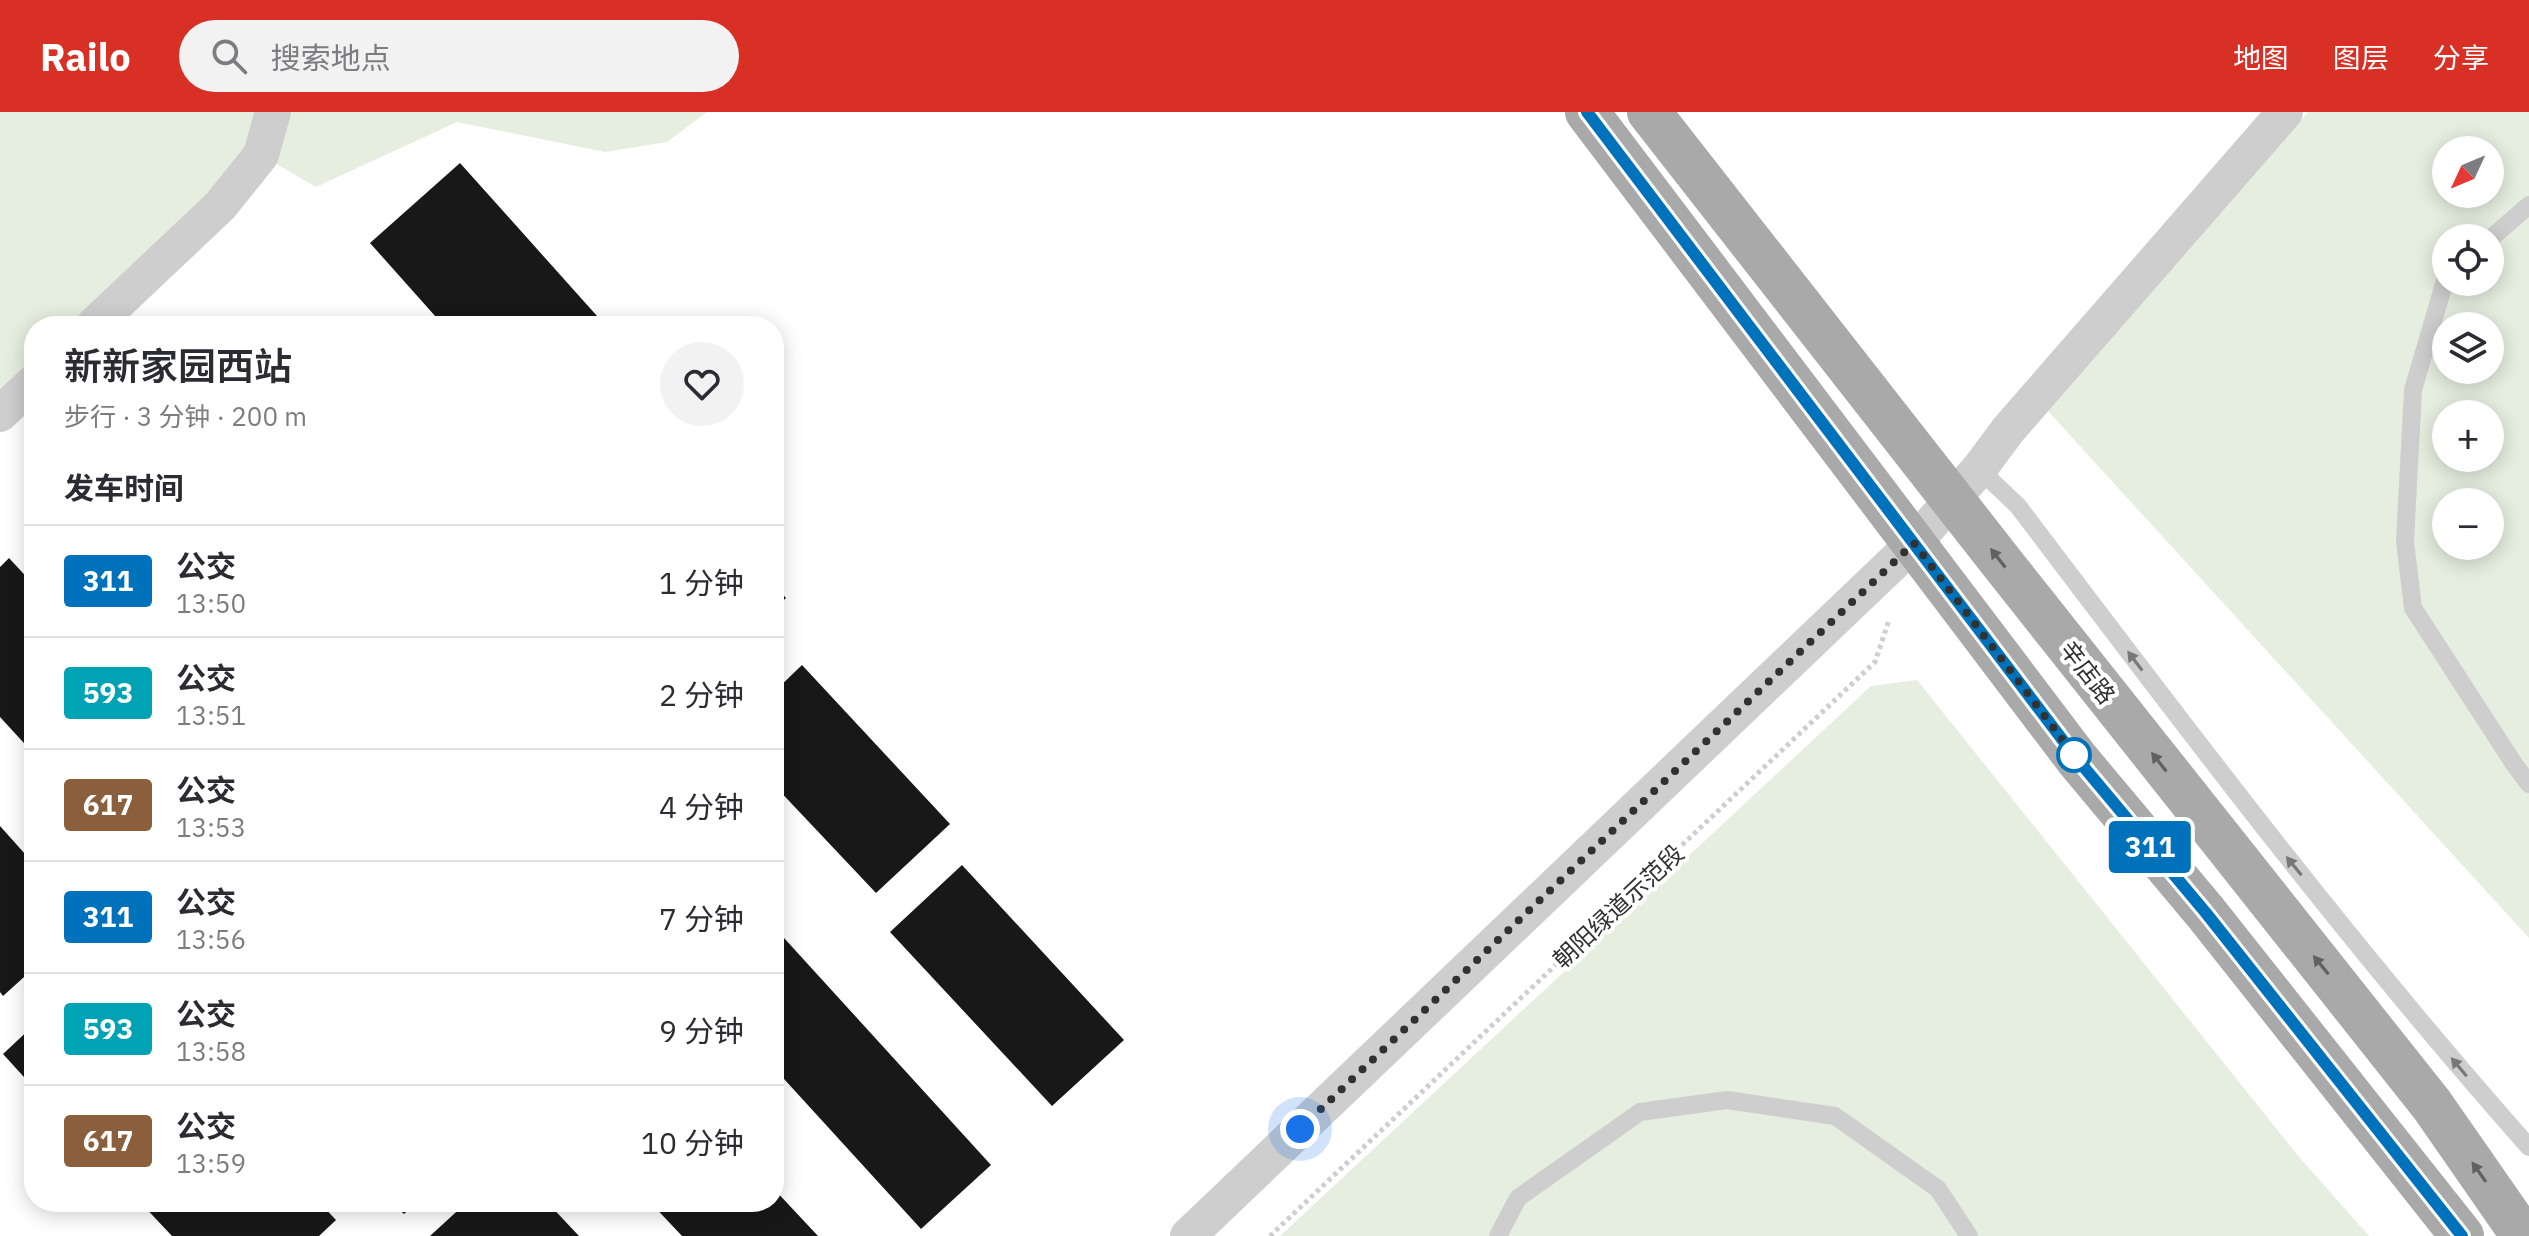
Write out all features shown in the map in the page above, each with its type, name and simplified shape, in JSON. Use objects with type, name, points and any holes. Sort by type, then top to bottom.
[{"type":"main road","points":[[1587,112],[2077,759],[2206,913],[2462,1236]]},
{"type":"main road","name":"辛店路","points":[[1649,112],[1965,484],[2432,1105],[2523,1236]]},
{"type":"street","points":[[104,316],[220,206],[261,155],[273,112]]},
{"type":"street","points":[[1188,1236],[1914,543],[2008,430],[2285,112]]},
{"type":"street","points":[[0,414],[24,391]]},
{"type":"lane","points":[[2504,227],[2529,205]]},
{"type":"lane","points":[[2440,296],[2413,390],[2405,541],[2413,608],[2529,784]]},
{"type":"lane","points":[[1965,484],[2018,506],[2242,803],[2529,1147]]},
{"type":"lane","points":[[1498,1236],[1518,1198],[1640,1112],[1727,1100],[1835,1116],[1938,1189],[1969,1236]]},
{"type":"path","name":"朝阳绿道示范段","points":[[1270,1236],[1875,662],[1890,617]]},
{"type":"green space","points":[[0,112],[707,112],[667,142],[605,152],[457,122],[316,187],[261,155],[103,316],[24,316],[24,391],[0,414]]},
{"type":"green space","points":[[2308,112],[2529,112],[2529,938],[2047,410]]},
{"type":"green space","points":[[1917,680],[2299,1157],[2369,1236],[1280,1236],[1871,686]]},
{"type":"building","points":[[460,163],[597,316],[435,316],[370,243]]},
{"type":"building","points":[[9,558],[24,574],[24,743],[0,717],[0,567]]},
{"type":"building","points":[[802,665],[950,824],[876,893],[784,796],[784,682]]},
{"type":"building","points":[[0,826],[24,853],[24,977],[3,996],[0,992]]},
{"type":"building","points":[[962,865],[1124,1040],[1052,1106],[890,932]]},
{"type":"building","points":[[784,938],[991,1165],[921,1229],[784,1079]]},
{"type":"building","points":[[24,1034],[24,1077],[3,1054]]},
{"type":"building","points":[[784,1200],[818,1236],[682,1236],[659,1212],[784,1212]]},
{"type":"building","points":[[149,1212],[328,1212],[336,1220],[319,1236],[172,1236]]},
{"type":"building","points":[[456,1212],[556,1212],[579,1236],[430,1236]]},
{"type":"bus line","name":"311","points":[[1587,112],[2077,759],[2206,913],[2462,1236]]},
{"type":"route","points":[[1300,1129],[1914,543],[2077,759],[2074,755]]}]
